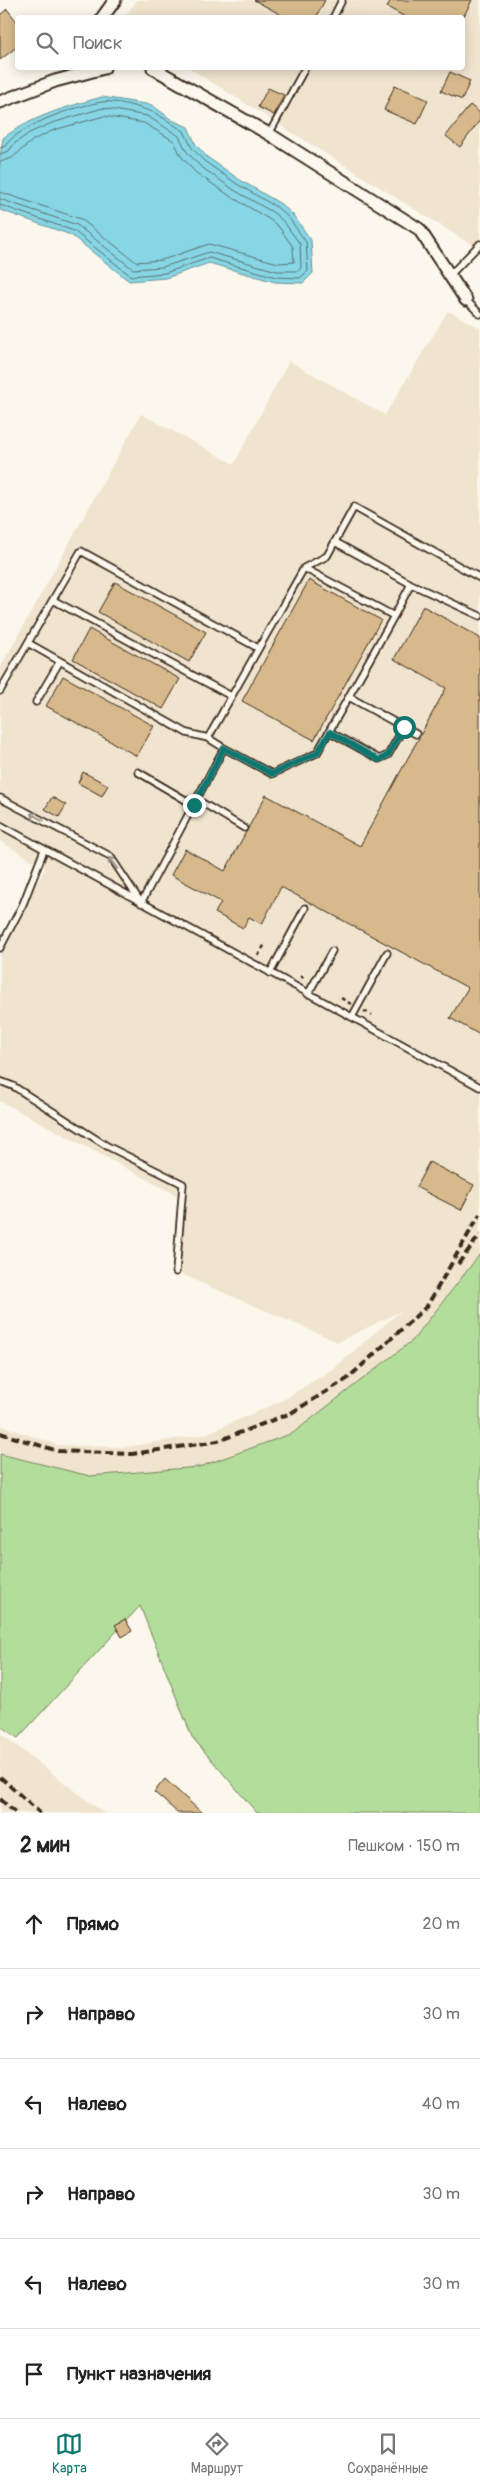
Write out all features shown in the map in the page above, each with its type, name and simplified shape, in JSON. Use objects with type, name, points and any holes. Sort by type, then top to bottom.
[{"type":"street","points":[[104,15],[115,0]]},
{"type":"street","points":[[55,81],[63,70]]},
{"type":"street","points":[[0,102],[55,81],[96,70]]},
{"type":"street","points":[[157,70],[269,134],[419,229],[466,300]]},
{"type":"lane","points":[[334,15],[342,0]]},
{"type":"lane","points":[[269,134],[304,70]]},
{"type":"lane","points":[[450,275],[480,244]]},
{"type":"lane","points":[[466,300],[480,314]]},
{"type":"lane","points":[[208,738],[304,568],[327,556],[354,507],[480,578]]},
{"type":"lane","points":[[335,542],[411,584],[480,616]]},
{"type":"lane","points":[[0,691],[81,551],[258,648]]},
{"type":"lane","points":[[304,568],[394,616]]},
{"type":"lane","points":[[28,643],[187,733],[208,738],[272,774],[317,753],[411,584]]},
{"type":"lane","points":[[53,600],[231,696]]},
{"type":"lane","points":[[36,702],[60,661]]},
{"type":"lane","points":[[349,697],[416,734]]},
{"type":"lane","points":[[330,732],[379,760],[388,755],[404,727]]},
{"type":"lane","points":[[141,903],[224,748]]},
{"type":"lane","points":[[138,772],[244,828]]},
{"type":"lane","points":[[0,798],[110,856],[141,903]]},
{"type":"lane","points":[[0,825],[480,1087]]},
{"type":"lane","points":[[0,948],[23,904],[44,850]]},
{"type":"lane","points":[[270,973],[305,908]]},
{"type":"lane","points":[[308,994],[332,950]]},
{"type":"lane","points":[[352,1018],[387,953]]},
{"type":"lane","points":[[0,1081],[13,1086],[107,1146],[183,1184],[176,1272]]},
{"type":"shaded area","points":[[137,0],[480,0],[480,250],[192,70],[465,70],[465,15],[126,15]]},
{"type":"shaded area","points":[[448,311],[480,328],[480,1254],[413,1340],[293,1433],[199,1467],[90,1476],[0,1454],[0,1425],[58,1445],[126,1447],[206,1434],[285,1399],[331,1370],[401,1311],[338,1342],[176,1272],[182,1198],[0,1101],[0,955],[45,868],[0,841],[0,668],[141,414],[234,464],[289,361],[385,415]]},
{"type":"shaded area","points":[[0,1733],[104,1813],[0,1813]]},
{"type":"green space","points":[[480,1254],[480,1813],[257,1813],[192,1737],[140,1606],[18,1738],[0,1726],[0,1454],[90,1476],[199,1467],[293,1433],[413,1340]]},
{"type":"water","points":[[102,97],[152,105],[172,120],[188,127],[196,145],[207,157],[240,180],[281,204],[293,215],[311,240],[313,273],[303,283],[275,282],[209,263],[166,278],[129,281],[71,235],[0,210],[0,157],[3,138],[38,118]]},
{"type":"building","points":[[254,0],[325,0],[318,15],[282,15]]},
{"type":"building","points":[[391,0],[472,0],[464,15],[402,15],[387,7]]},
{"type":"building","points":[[7,9],[15,19],[15,48],[0,60],[0,15]]},
{"type":"building","points":[[450,72],[470,81],[462,100],[441,91]]},
{"type":"building","points":[[395,85],[428,100],[417,124],[384,110]]},
{"type":"building","points":[[268,88],[284,95],[274,115],[258,107]]},
{"type":"building","points":[[470,105],[480,113],[480,120],[460,147],[446,136]]},
{"type":"building","points":[[309,580],[381,620],[314,740],[242,701]]},
{"type":"building","points":[[115,582],[206,632],[189,662],[98,612]]},
{"type":"building","points":[[423,606],[480,638],[480,1035],[450,1018],[468,988],[281,887],[262,924],[249,917],[243,928],[215,913],[221,902],[171,875],[185,849],[225,871],[266,795],[360,846],[446,688],[394,659]]},
{"type":"building","points":[[89,629],[180,679],[163,709],[73,659]]},
{"type":"building","points":[[63,676],[154,726],[137,756],[46,706]]},
{"type":"building","points":[[83,772],[108,785],[102,796],[78,783]]},
{"type":"building","points":[[52,797],[66,805],[59,817],[45,809]]},
{"type":"building","points":[[429,1162],[474,1185],[461,1210],[416,1187]]},
{"type":"building","points":[[125,1619],[132,1631],[122,1637],[115,1625]]},
{"type":"building","points":[[165,1779],[202,1813],[178,1813],[154,1792]]},
{"type":"railway","points":[[0,1433],[58,1451],[132,1454],[218,1441],[291,1413],[347,1379],[427,1306],[480,1214]]},
{"type":"railway","points":[[458,1264],[480,1235]]},
{"type":"railway","points":[[0,1777],[40,1813]]},
{"type":"railway","points":[[0,1799],[16,1813]]},
{"type":"route","points":[[194,805],[224,748],[272,774],[317,753],[330,732],[379,760],[388,755],[404,727]]}]
